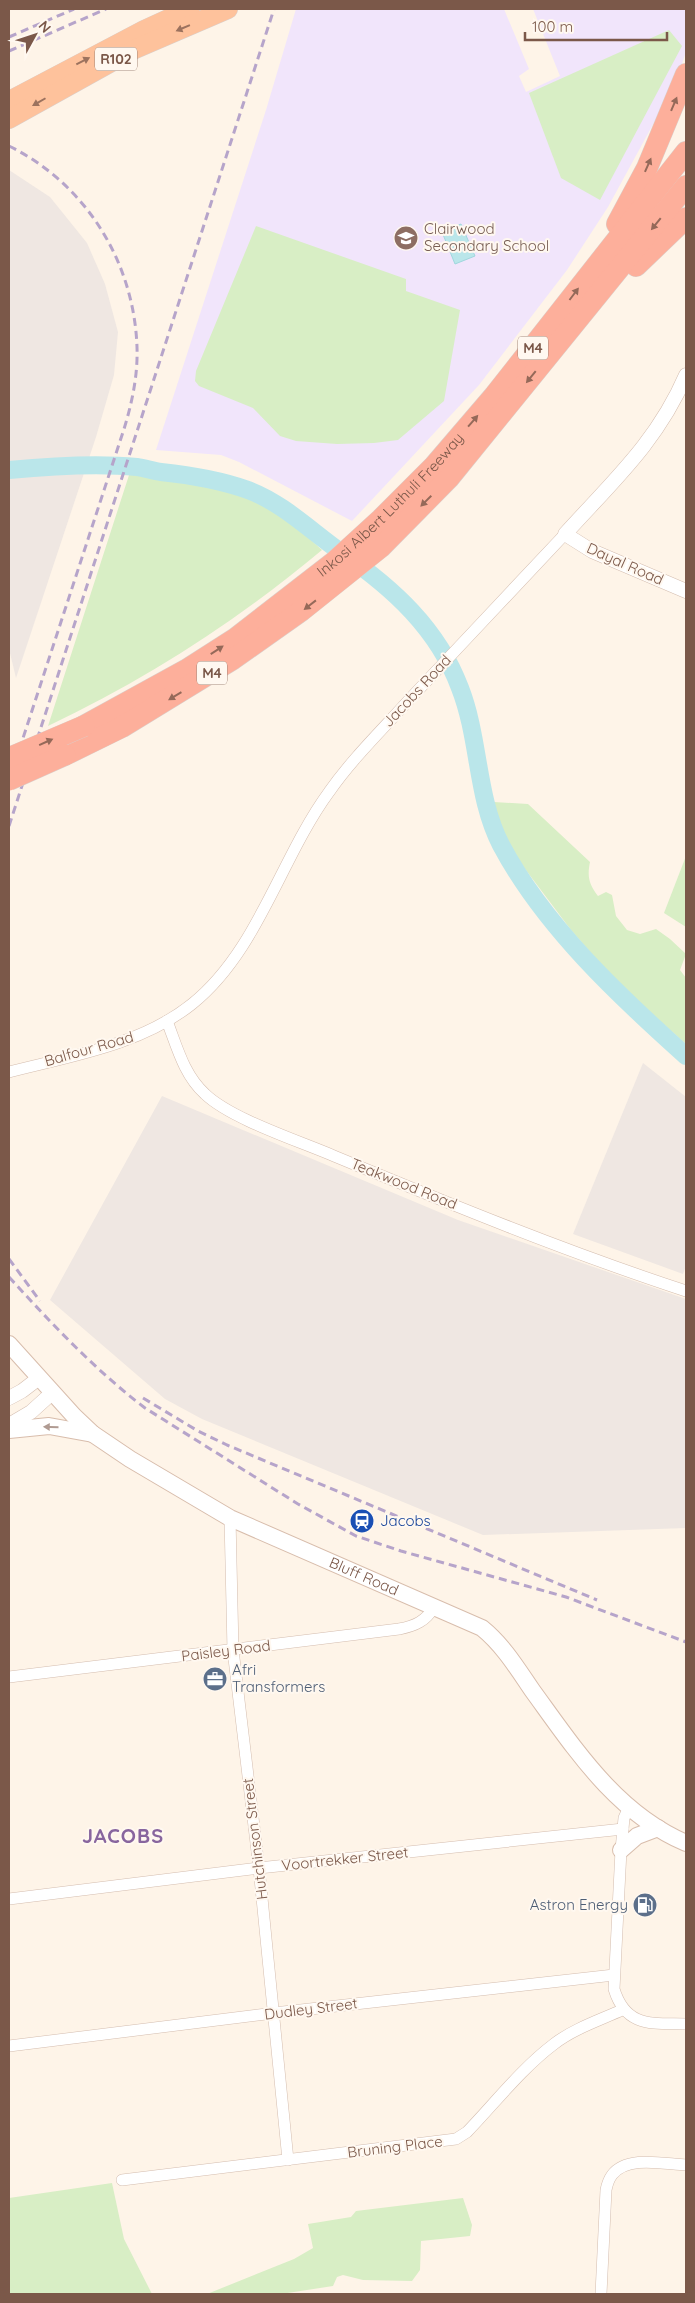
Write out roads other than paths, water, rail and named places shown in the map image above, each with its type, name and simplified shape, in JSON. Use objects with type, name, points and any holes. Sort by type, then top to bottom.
[{"type":"highway","name":"R102","points":[[9,101],[144,30],[190,9]]},
{"type":"highway","name":"R102","points":[[9,120],[135,49],[228,9]]},
{"type":"highway","points":[[592,270],[647,168],[686,74]]},
{"type":"highway","name":"Inkosi Albert Luthuli Freeway","points":[[374,539],[482,410],[686,152]]},
{"type":"highway","name":"Inkosi Albert Luthuli Freeway","points":[[9,780],[122,727],[234,659],[374,539],[449,478],[686,186]]},
{"type":"highway","points":[[565,336],[686,218]]},
{"type":"highway","name":"Inkosi Albert Luthuli Freeway","points":[[9,758],[84,726],[186,670],[341,568]]},
{"type":"main road","name":"Bluff Road","points":[[9,1344],[52,1393],[93,1434],[130,1459],[230,1518],[482,1628],[492,1636],[583,1760],[605,1786],[629,1807],[658,1828],[686,1843]]},
{"type":"main road","points":[[9,1430],[49,1426],[93,1434]]},
{"type":"main road","points":[[620,1850],[637,1836],[658,1828]]},
{"type":"street","name":"Jacobs Road","points":[[167,1021],[192,1004],[229,965],[249,936],[301,837],[330,790],[367,746],[453,652],[641,452],[682,397],[686,375]]},
{"type":"street","name":"Dayal Road","points":[[565,534],[598,554],[686,591]]},
{"type":"street","name":"Balfour Road","points":[[9,1072],[142,1034],[167,1021]]},
{"type":"street","name":"Teakwood Road","points":[[167,1021],[188,1073],[206,1095],[223,1108],[266,1128],[521,1232],[686,1291]]},
{"type":"street","points":[[9,1398],[39,1378]]},
{"type":"street","points":[[9,1425],[31,1412],[52,1393]]},
{"type":"street","name":"Hutchinson Street","points":[[230,1518],[233,1650],[259,1868],[288,2160]]},
{"type":"street","name":"Paisley Road","points":[[9,1677],[413,1626],[428,1618],[434,1607]]},
{"type":"street","points":[[629,1807],[624,1818],[620,1850],[614,1989],[622,2010],[632,2018],[646,2022],[686,2024]]},
{"type":"street","name":"Voortrekker Street","points":[[9,1899],[259,1868],[623,1829]]},
{"type":"street","name":"Dudley Street","points":[[9,2046],[274,2013],[614,1975]]},
{"type":"street","name":"Bruning Place","points":[[122,2180],[456,2139],[467,2132],[536,2059],[554,2043],[571,2033],[622,2010]]},
{"type":"street","points":[[601,2294],[606,2190],[612,2175],[624,2165],[640,2162],[686,2165]]},
{"type":"water","points":[[461,224],[475,256],[455,264],[442,232]]},
{"type":"waterway","points":[[9,470],[105,465],[137,467],[158,472],[194,476],[237,486],[273,502],[297,518],[379,581],[412,612],[439,647],[451,667],[466,707],[482,788],[493,827],[501,845],[519,875],[539,904],[584,958],[686,1056]]},
{"type":"railway","points":[[9,37],[74,9]]},
{"type":"railway","points":[[9,51],[106,9]]},
{"type":"railway","points":[[9,826],[274,9]]},
{"type":"railway","points":[[9,146],[36,162],[61,181],[83,204],[101,229],[127,285],[134,316],[137,347],[137,368],[130,409],[9,781]]},
{"type":"railway","points":[[9,1259],[40,1301]]},
{"type":"railway","points":[[9,1277],[57,1329],[91,1362],[145,1408],[298,1504],[356,1536],[401,1551],[566,1597],[686,1642]]},
{"type":"railway","points":[[143,1398],[198,1431],[227,1445],[597,1600]]},
{"type":"place","name":"Clairwood Secondary School","points":[[406,238]]},
{"type":"place","name":"Jacobs","points":[[362,1521]]},
{"type":"place","name":"Afri Transformers","points":[[215,1679]]},
{"type":"place","name":"Astron Energy","points":[[645,1905]]},
{"type":"district","name":"JACOBS","points":[[123,1836]]}]
